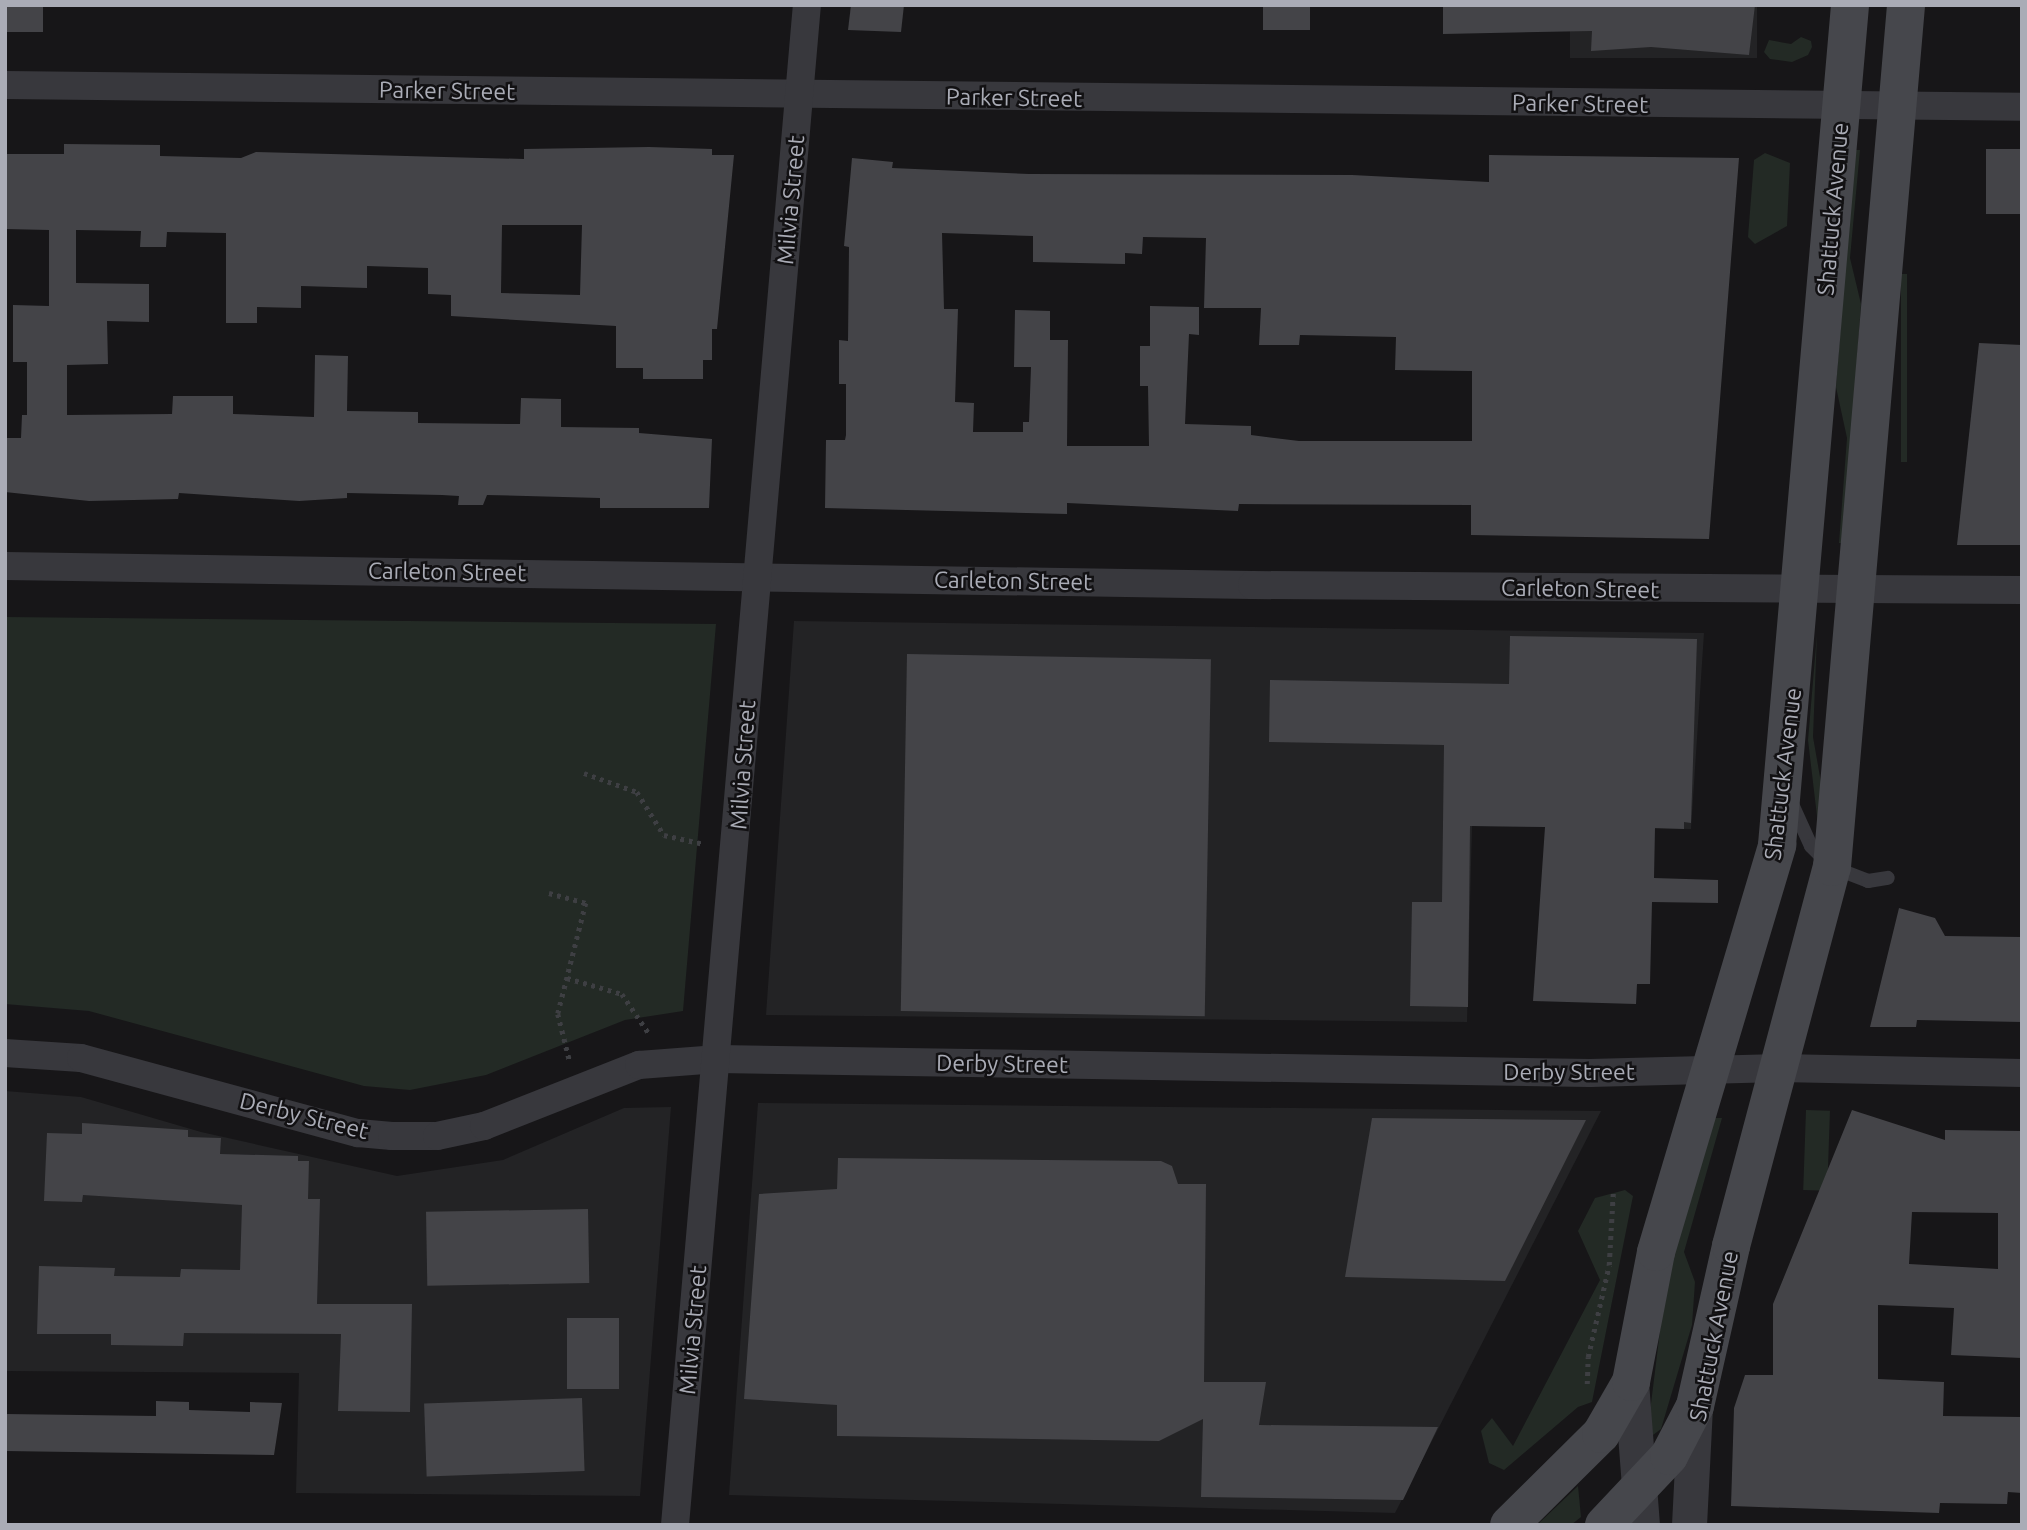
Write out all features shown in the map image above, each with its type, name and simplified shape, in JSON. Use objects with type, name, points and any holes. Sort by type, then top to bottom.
[{"type":"main road","name":"Shattuck Avenue","points":[[1631,1382],[1656,1252],[1763,905],[1785,788],[1850,5]]},
{"type":"main road","name":"Shattuck Avenue","points":[[1695,1406],[1832,867],[1906,5]]},
{"type":"main road","points":[[1509,1525],[1601,1434],[1631,1382]]},
{"type":"main road","points":[[1604,1525],[1669,1456],[1695,1406]]},
{"type":"street","name":"Milvia Street","points":[[676,1525],[737,846],[757,576],[807,5]]},
{"type":"street","name":"Parker Street","points":[[5,85],[1841,108],[2022,107]]},
{"type":"street","name":"Carleton Street","points":[[5,566],[1802,590],[2022,590]]},
{"type":"street","name":"Derby Street","points":[[5,1053],[81,1058],[346,1130],[392,1136],[437,1136],[484,1126],[639,1065],[718,1059],[1712,1070],[1780,1068],[2022,1073]]},
{"type":"street","name":"Shattuck Avenue","points":[[1631,1382],[1642,1525]]},
{"type":"street","name":"Shattuck Avenue","points":[[1689,1525],[1695,1406]]},
{"type":"lane","points":[[1785,788],[1811,846],[1832,867],[1868,881],[1888,878]]},
{"type":"path","points":[[584,773],[637,792],[664,835],[686,843],[737,846]]},
{"type":"path","points":[[549,893],[586,903],[558,1014],[576,1090]]},
{"type":"path","points":[[567,978],[622,993],[668,1062]]},
{"type":"path","points":[[1585,1395],[1588,1357],[1609,1265],[1613,1193]]},
{"type":"shaded area","points":[[1570,5],[1757,5],[1757,58],[1570,58]]},
{"type":"shaded area","points":[[1801,37],[1811,41],[1812,47],[1808,55],[1792,62],[1770,59],[1764,52],[1769,40],[1791,44]]},
{"type":"shaded area","points":[[1854,150],[1860,150],[1850,258],[1861,304],[1844,543],[1839,543],[1847,438],[1836,387]]},
{"type":"shaded area","points":[[1765,153],[1790,163],[1787,226],[1755,244],[1748,237],[1754,160]]},
{"type":"shaded area","points":[[1901,274],[1907,274],[1907,462],[1901,462]]},
{"type":"shaded area","points":[[5,617],[716,624],[683,1011],[625,1020],[486,1075],[410,1090],[364,1086],[89,1011],[5,1004]]},
{"type":"shaded area","points":[[794,621],[1704,633],[1691,829],[1472,826],[1467,1022],[766,1015]]},
{"type":"shaded area","points":[[1817,634],[1813,737],[1823,794],[1819,833],[1808,740]]},
{"type":"shaded area","points":[[5,1091],[81,1097],[201,1132],[397,1176],[503,1160],[624,1108],[671,1107],[640,1496],[296,1493],[299,1373],[5,1371]]},
{"type":"shaded area","points":[[758,1103],[1601,1111],[1395,1513],[729,1495]]},
{"type":"shaded area","points":[[1806,1110],[1830,1111],[1827,1191],[1803,1190]]},
{"type":"shaded area","points":[[1715,1118],[1722,1118],[1684,1252],[1695,1282],[1692,1325],[1661,1429],[1653,1435],[1648,1428],[1668,1266]]},
{"type":"shaded area","points":[[1625,1190],[1633,1196],[1592,1402],[1578,1407],[1504,1470],[1489,1463],[1481,1431],[1492,1418],[1513,1446],[1600,1280],[1578,1231],[1595,1198]]},
{"type":"shaded area","points":[[1578,1486],[1581,1517],[1571,1525],[1537,1525]]},
{"type":"building","points":[[5,5],[43,5],[43,32],[5,32]]},
{"type":"building","points":[[851,5],[904,5],[901,32],[848,30]]},
{"type":"building","points":[[1263,5],[1310,5],[1310,30],[1263,30]]},
{"type":"building","points":[[1443,5],[1755,5],[1749,55],[1651,47],[1591,51],[1592,31],[1443,34]]},
{"type":"building","points":[[64,144],[160,145],[160,156],[241,158],[256,152],[524,159],[524,149],[649,147],[712,149],[712,155],[734,155],[717,329],[712,329],[712,360],[703,360],[703,379],[643,379],[643,368],[616,368],[616,326],[451,316],[451,295],[428,294],[428,268],[367,266],[367,288],[301,286],[301,308],[257,307],[257,323],[226,323],[226,233],[167,232],[166,247],[140,247],[141,231],[76,230],[76,283],[149,284],[149,322],[107,321],[108,364],[67,365],[67,415],[172,414],[173,396],[233,396],[233,414],[314,417],[315,355],[348,356],[347,411],[418,412],[418,423],[520,424],[521,398],[561,399],[561,427],[639,428],[639,433],[712,439],[709,508],[600,508],[600,498],[487,495],[483,505],[458,505],[459,496],[442,495],[347,493],[347,498],[299,501],[179,493],[178,499],[89,501],[5,492],[5,438],[21,438],[22,415],[27,415],[27,362],[13,362],[13,305],[49,306],[49,230],[5,229],[5,154],[64,154]],"holes":[[[502,225],[582,225],[580,295],[501,293]]]},
{"type":"building","points":[[1986,149],[2022,149],[2022,214],[1986,214]]},
{"type":"building","points":[[1489,155],[1739,158],[1709,539],[1471,535],[1471,505],[1239,504],[1238,511],[1067,503],[1067,514],[825,508],[826,440],[845,440],[846,435],[846,384],[839,384],[839,340],[848,341],[849,247],[844,246],[852,158],[893,162],[892,168],[1029,174],[1352,175],[1489,182]],"holes":[[[942,233],[1033,236],[1033,262],[1125,264],[1125,253],[1142,254],[1143,237],[1206,238],[1204,308],[1261,308],[1259,345],[1299,345],[1300,335],[1396,337],[1395,370],[1472,371],[1472,441],[1299,441],[1251,435],[1251,426],[1185,424],[1189,334],[1199,335],[1199,307],[1150,306],[1150,346],[1140,346],[1140,386],[1148,386],[1149,446],[1067,446],[1068,340],[1050,340],[1050,311],[1015,310],[1014,367],[1031,367],[1029,422],[1023,422],[1023,432],[973,432],[974,403],[955,402],[958,309],[944,309]]]},
{"type":"building","points":[[1979,343],[2022,345],[2022,545],[1957,545]]},
{"type":"building","points":[[1510,636],[1697,639],[1691,823],[1684,822],[1684,829],[1655,828],[1654,878],[1718,880],[1718,903],[1652,902],[1650,984],[1637,984],[1636,1004],[1533,1001],[1545,827],[1470,826],[1468,1007],[1410,1006],[1412,902],[1442,902],[1444,745],[1269,742],[1270,680],[1509,684]]},
{"type":"building","points":[[907,654],[1211,659],[1205,1016],[901,1011]]},
{"type":"building","points":[[1899,908],[1935,918],[1945,936],[2022,937],[2022,1022],[1917,1020],[1916,1027],[1870,1027]]},
{"type":"building","points":[[1852,1110],[1945,1140],[1945,1130],[2022,1131],[2022,1358],[1951,1355],[1954,1308],[1878,1305],[1878,1379],[1944,1382],[1943,1416],[2022,1417],[2022,1493],[2008,1492],[2007,1504],[1940,1503],[1939,1513],[1731,1506],[1734,1408],[1745,1375],[1773,1375],[1773,1304]],"holes":[[[1912,1212],[1998,1213],[1998,1269],[1909,1264]]]},
{"type":"building","points":[[1372,1118],[1586,1120],[1505,1281],[1345,1277]]},
{"type":"building","points":[[82,1123],[188,1130],[188,1137],[221,1138],[220,1154],[298,1156],[298,1161],[309,1161],[308,1199],[320,1199],[317,1304],[412,1304],[410,1412],[338,1411],[341,1334],[184,1333],[183,1346],[111,1345],[111,1334],[37,1334],[39,1266],[115,1268],[114,1276],[180,1277],[181,1269],[240,1270],[242,1205],[83,1195],[82,1202],[44,1201],[47,1133],[82,1134]]},
{"type":"building","points":[[838,1158],[1161,1161],[1172,1166],[1178,1184],[1206,1184],[1204,1382],[1266,1382],[1259,1425],[1438,1427],[1403,1500],[1201,1497],[1203,1419],[1159,1441],[837,1436],[837,1405],[744,1399],[759,1194],[837,1189]]},
{"type":"building","points":[[588,1209],[589,1283],[427,1286],[426,1212]]},
{"type":"building","points":[[567,1318],[619,1318],[619,1389],[567,1389]]},
{"type":"building","points":[[582,1398],[585,1471],[427,1476],[424,1404]]},
{"type":"building","points":[[156,1401],[189,1402],[189,1410],[250,1412],[250,1402],[282,1403],[274,1455],[5,1451],[5,1414],[156,1416]]}]
